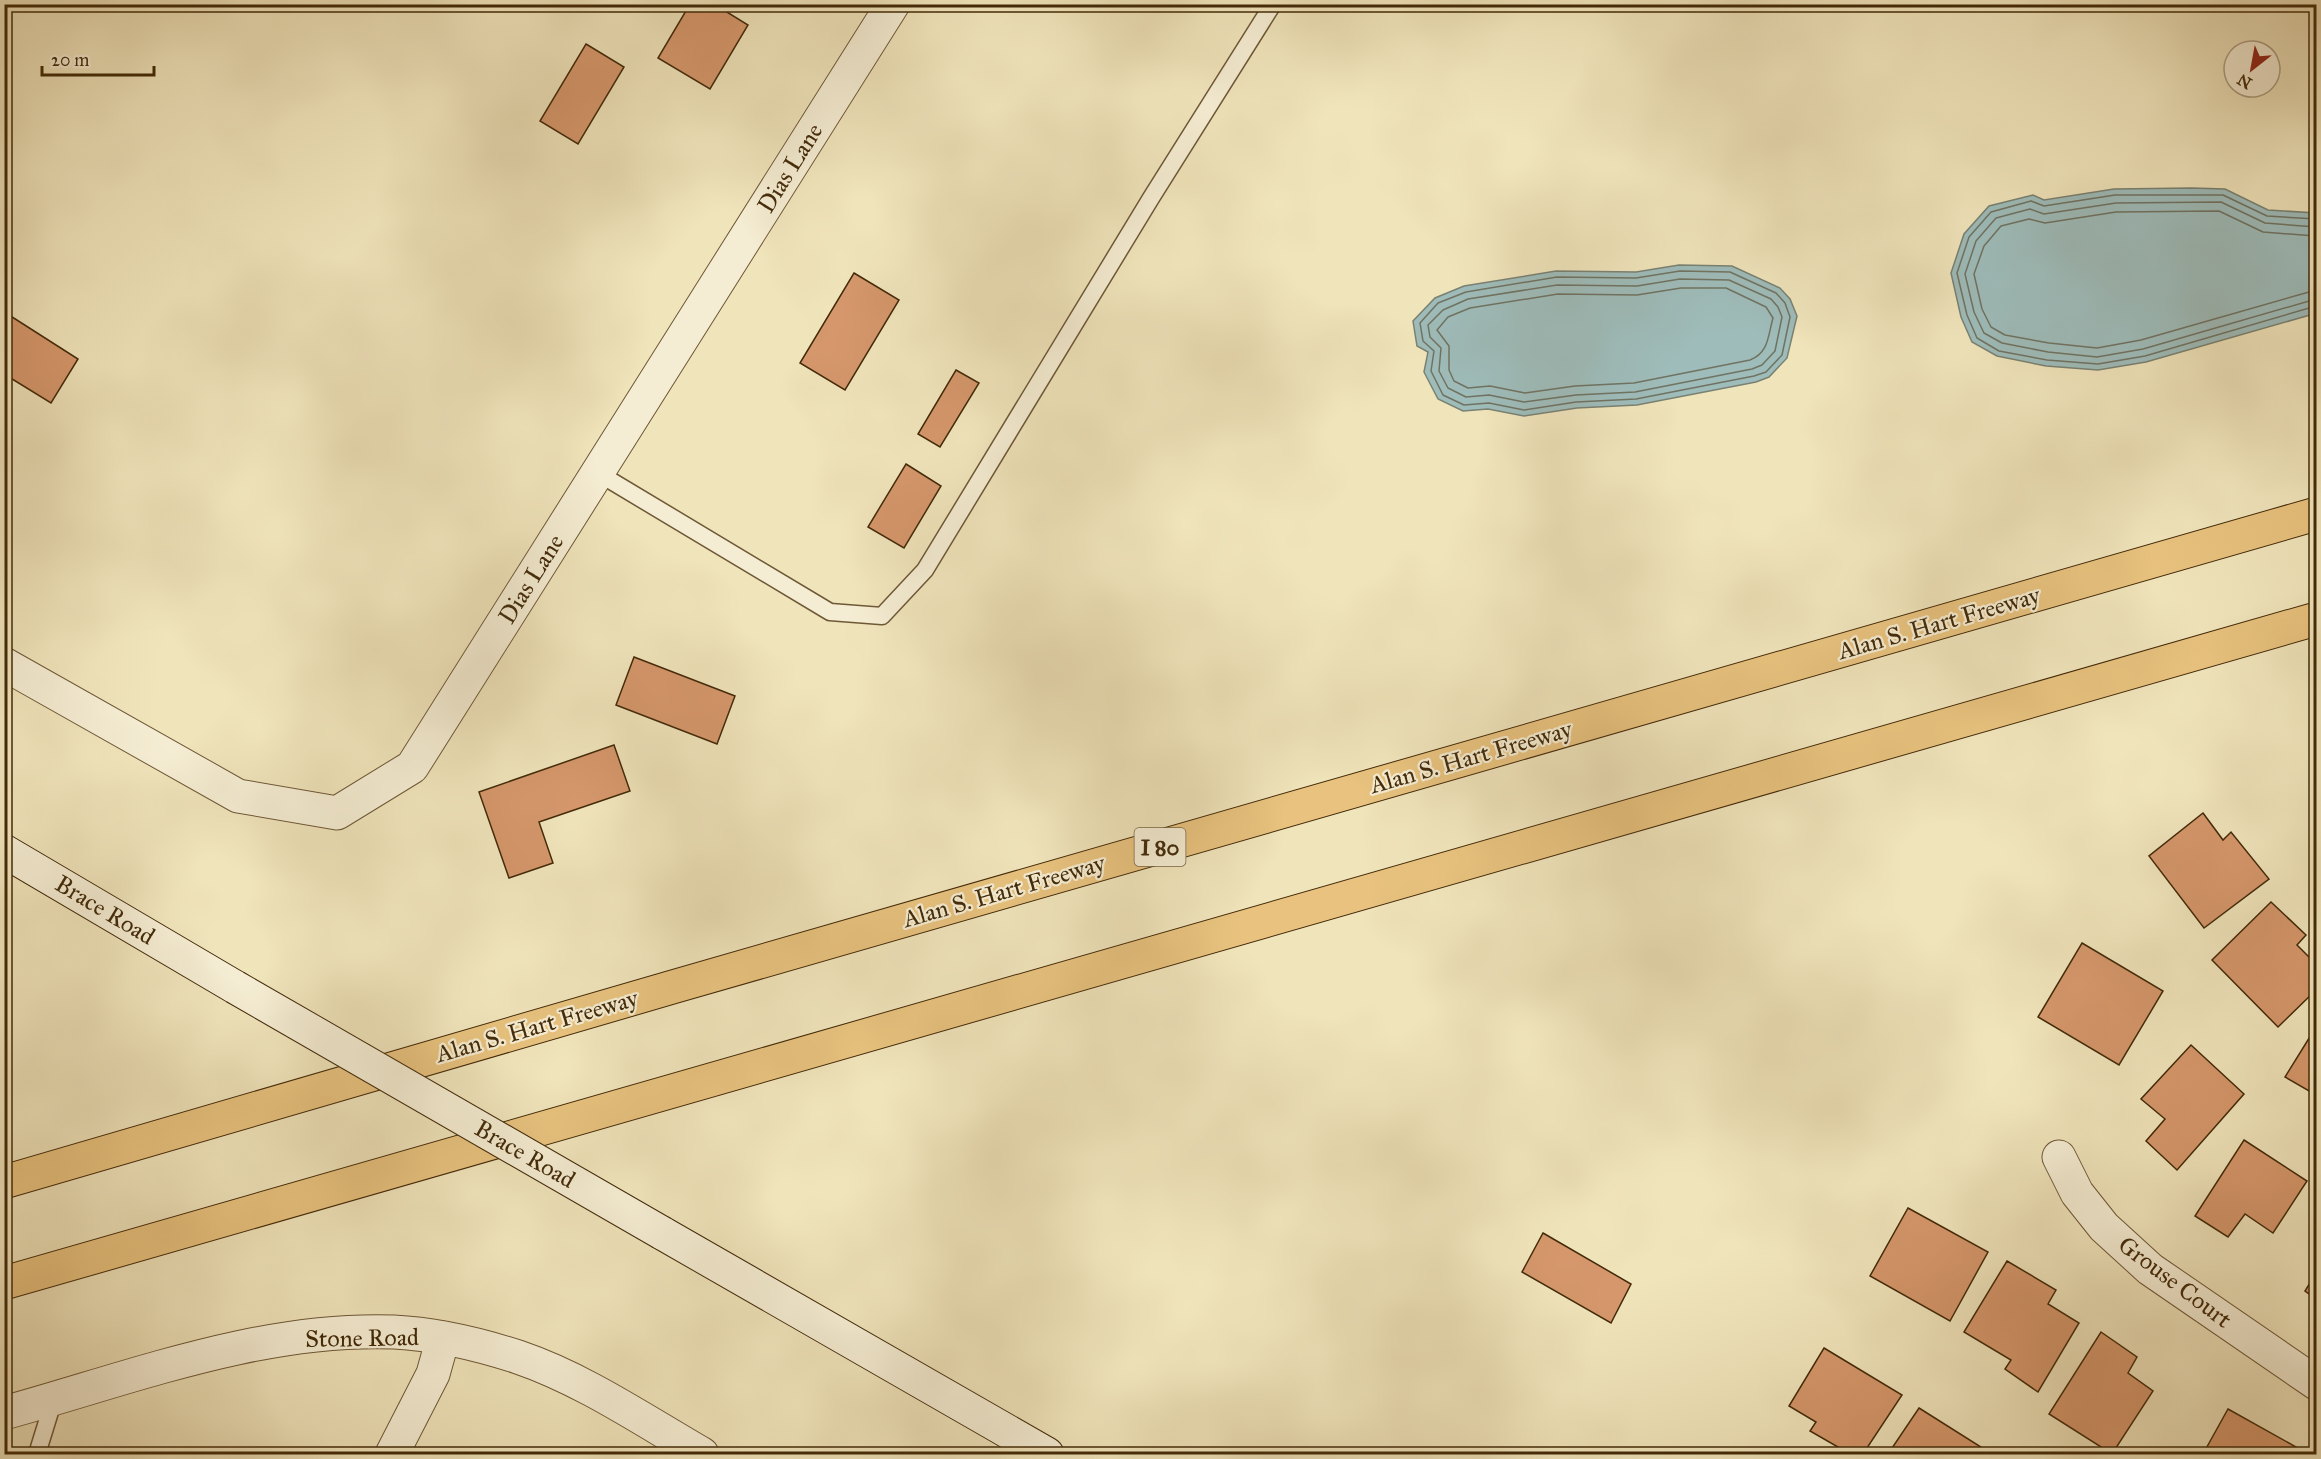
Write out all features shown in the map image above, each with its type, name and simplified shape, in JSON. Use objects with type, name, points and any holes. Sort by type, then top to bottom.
[{"type":"highway","name":"Alan S. Hart Freeway","points":[[4,1182],[699,979],[2316,514]]},
{"type":"highway","points":[[4,1283],[2316,619]]},
{"type":"street","name":"Dias Lane","points":[[4,664],[238,796],[337,813],[412,767],[893,4]]},
{"type":"street","name":"Brace Road","points":[[4,851],[235,987],[1047,1455]]},
{"type":"street","name":"Grouse Court","points":[[2059,1157],[2077,1193],[2104,1227],[2150,1269],[2316,1383]]},
{"type":"street","name":"Stone Road","points":[[4,1413],[219,1352],[283,1339],[394,1332],[443,1338],[520,1358],[568,1378],[702,1455]]},
{"type":"street","points":[[392,1455],[433,1374],[443,1338]]},
{"type":"lane","points":[[598,473],[830,612],[882,616],[925,570],[1273,4]]},
{"type":"lane","points":[[37,1455],[54,1399]]},
{"type":"water","points":[[2114,189],[2225,189],[2268,210],[2316,213],[2316,311],[2310,315],[2146,362],[2098,370],[2046,366],[1997,356],[1972,342],[1961,317],[1951,273],[1964,234],[1989,206],[2033,195],[2044,200]]},
{"type":"water","points":[[1679,265],[1732,266],[1780,288],[1790,299],[1797,316],[1787,358],[1769,377],[1756,382],[1637,405],[1577,408],[1524,416],[1488,409],[1463,411],[1438,399],[1424,372],[1428,352],[1417,346],[1413,321],[1435,298],[1464,286],[1556,271],[1636,272]]},
{"type":"building","points":[[690,4],[714,4],[748,25],[710,89],[658,58]]},
{"type":"building","points":[[586,44],[624,67],[578,144],[540,121]]},
{"type":"building","points":[[854,273],[899,300],[845,390],[800,363]]},
{"type":"building","points":[[9,315],[78,359],[51,403],[4,374],[4,322]]},
{"type":"building","points":[[956,370],[979,383],[940,447],[918,434]]},
{"type":"building","points":[[906,464],[941,486],[904,548],[868,527]]},
{"type":"building","points":[[634,657],[735,696],[717,744],[616,705]]},
{"type":"building","points":[[614,745],[630,791],[539,822],[553,863],[509,878],[479,792]]},
{"type":"building","points":[[2203,813],[2223,840],[2231,832],[2269,879],[2204,928],[2149,856]]},
{"type":"building","points":[[2271,902],[2306,935],[2297,945],[2316,964],[2316,990],[2278,1027],[2212,960]]},
{"type":"building","points":[[2082,943],[2163,991],[2119,1065],[2038,1017]]},
{"type":"building","points":[[2316,1027],[2316,1095],[2285,1077]]},
{"type":"building","points":[[2191,1045],[2244,1094],[2177,1170],[2146,1141],[2165,1119],[2141,1099]]},
{"type":"building","points":[[2244,1140],[2307,1181],[2273,1233],[2245,1214],[2228,1237],[2195,1216]]},
{"type":"building","points":[[1908,1208],[1988,1252],[1950,1321],[1870,1276]]},
{"type":"building","points":[[1543,1233],[1631,1284],[1611,1323],[1522,1272]]},
{"type":"building","points":[[2007,1261],[2056,1290],[2048,1304],[2079,1323],[2038,1392],[2005,1369],[2011,1360],[1964,1332]]},
{"type":"building","points":[[2316,1273],[2316,1299],[2305,1291]]},
{"type":"building","points":[[2101,1332],[2137,1357],[2128,1373],[2153,1391],[2112,1454],[2049,1414]]},
{"type":"building","points":[[1824,1348],[1902,1395],[1863,1454],[1850,1454],[1810,1431],[1816,1422],[1789,1406]]},
{"type":"building","points":[[1919,1408],[1992,1454],[1888,1454]]},
{"type":"building","points":[[2228,1409],[2305,1452],[2304,1454],[2203,1454]]}]
